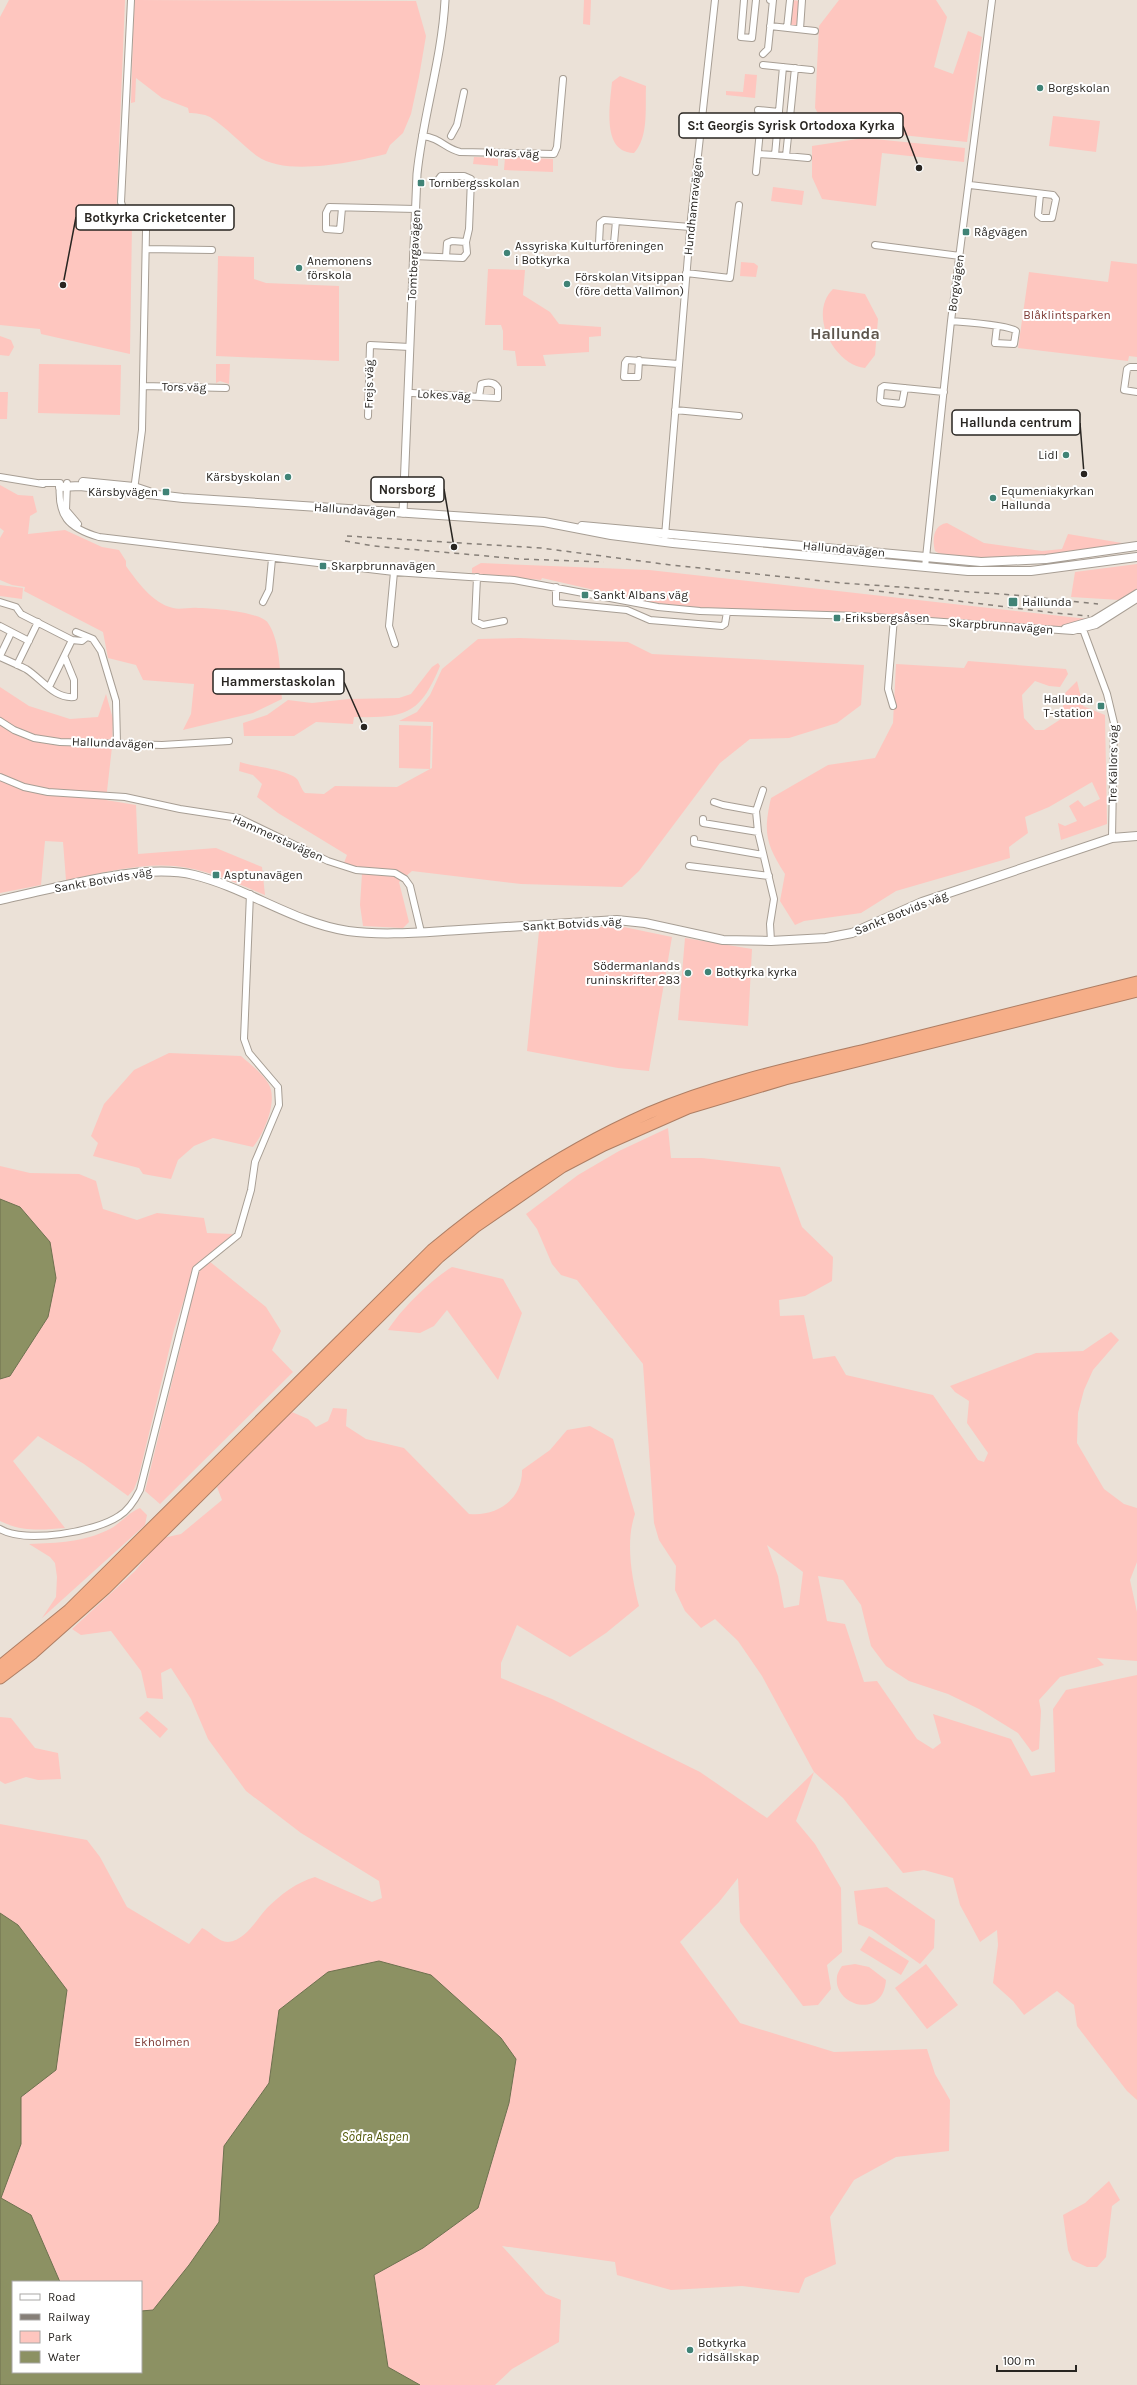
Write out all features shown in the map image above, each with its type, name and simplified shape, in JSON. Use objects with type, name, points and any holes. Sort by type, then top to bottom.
[{"type":"highway","points":[[1108,994],[1137,978]]},
{"type":"highway","points":[[0,1678],[33,1653],[105,1589],[439,1257],[475,1227],[562,1167],[654,1122],[740,1091],[1108,994],[1137,982]]},
{"type":"highway","points":[[0,1666],[28,1645],[79,1600],[427,1255],[476,1214],[558,1159],[600,1136],[650,1113],[737,1082],[1108,994],[1137,991]]},
{"type":"main road","name":"Hallundavägen","points":[[64,485],[101,482],[159,495],[403,513],[476,516],[981,562],[1020,562],[1137,546]]},
{"type":"main road","name":"Hallundavägen","points":[[551,524],[653,541],[968,571],[1011,572],[1051,569],[1119,558],[1137,557]]},
{"type":"main road","name":"Hallundavägen","points":[[1119,558],[1137,553]]},
{"type":"main road","name":"Sankt Botvids väg","points":[[0,900],[146,871],[192,874],[250,894],[308,920],[331,928],[371,932],[421,932],[617,920],[645,923],[723,940],[771,941],[826,938],[852,933],[922,902],[1112,838],[1137,836]]},
{"type":"street","points":[[131,0],[121,202],[124,212],[144,222],[146,248],[142,430],[134,490]]},
{"type":"street","name":"Tomtbergavägen","points":[[403,513],[418,161],[440,47],[445,0]]},
{"type":"street","name":"Hundhamravägen","points":[[664,532],[690,226],[715,0]]},
{"type":"street","points":[[744,0],[740,37],[752,38],[756,0]]},
{"type":"street","points":[[763,54],[768,49],[772,0],[770,0]]},
{"type":"street","points":[[787,28],[790,0]]},
{"type":"street","points":[[800,29],[802,0]]},
{"type":"street","name":"Borgvägen","points":[[925,567],[951,321],[970,185],[992,0]]},
{"type":"street","points":[[770,26],[815,31]]},
{"type":"street","points":[[763,65],[811,70]]},
{"type":"street","points":[[774,155],[783,67]]},
{"type":"street","points":[[786,156],[795,68]]},
{"type":"street","name":"Noras väg","points":[[422,136],[436,138],[451,149],[460,152],[554,154],[557,147],[563,79]]},
{"type":"street","points":[[451,136],[457,125],[464,92]]},
{"type":"street","points":[[756,172],[761,120],[758,112],[779,112]]},
{"type":"street","points":[[758,154],[808,158]]},
{"type":"street","points":[[414,256],[466,257],[466,242],[469,229],[471,179],[464,176],[441,176],[438,180]]},
{"type":"street","points":[[970,185],[1040,194]]},
{"type":"street","points":[[686,273],[730,278],[739,205]]},
{"type":"street","points":[[342,208],[416,209]]},
{"type":"street","points":[[616,221],[614,243],[611,245],[599,243],[601,222],[616,221],[690,226]]},
{"type":"street","points":[[446,257],[448,243],[452,241],[466,242]]},
{"type":"street","points":[[875,245],[960,256]]},
{"type":"street","points":[[146,248],[212,250]]},
{"type":"street","points":[[951,321],[997,326]]},
{"type":"street","name":"Frejs väg","points":[[368,416],[370,345],[410,347]]},
{"type":"street","points":[[639,360],[638,377],[627,378],[624,374],[627,360],[639,360],[678,364]]},
{"type":"street","points":[[1137,367],[1130,367],[1127,369],[1124,390],[1137,392]]},
{"type":"street","name":"Tors väg","points":[[143,386],[226,388]]},
{"type":"street","points":[[905,388],[902,404],[883,402],[880,400],[881,388],[884,386],[905,388],[944,392]]},
{"type":"street","name":"Lokes väg","points":[[408,393],[479,397]]},
{"type":"street","points":[[674,410],[740,416]]},
{"type":"street","name":"Hallundavägen","points":[[0,477],[64,485]]},
{"type":"street","name":"Skarpbrunnavägen","points":[[64,485],[61,509],[69,523],[92,535],[272,559],[394,572],[477,577],[556,587],[658,607],[727,612],[894,618],[1060,630],[1096,625],[1137,599]]},
{"type":"street","points":[[653,541],[664,532],[673,543]]},
{"type":"street","points":[[263,602],[268,590],[272,559]]},
{"type":"street","points":[[394,572],[389,626],[395,644]]},
{"type":"street","points":[[477,577],[475,621],[483,625],[504,621]]},
{"type":"street","points":[[556,587],[556,604],[627,610],[650,620],[722,626],[725,624],[727,612]]},
{"type":"street","name":"Skarpbrunnavägen","points":[[1082,627],[1137,593]]},
{"type":"street","points":[[0,602],[16,607],[21,614],[72,640],[82,641],[87,637]]},
{"type":"street","points":[[893,706],[888,689],[894,618]]},
{"type":"street","points":[[17,665],[38,622]]},
{"type":"street","points":[[0,626],[29,641]]},
{"type":"street","name":"Tre Källors väg","points":[[1082,627],[1107,694],[1114,723],[1112,838]]},
{"type":"street","points":[[11,632],[0,656],[17,665],[49,687],[52,691],[74,698],[74,680],[65,658]]},
{"type":"street","points":[[76,632],[93,639],[101,651],[116,701],[117,743]]},
{"type":"street","points":[[49,687],[59,665],[65,658],[72,640]]},
{"type":"street","name":"Hallundavägen","points":[[0,721],[14,730],[34,738],[60,742],[162,745],[229,741]]},
{"type":"street","name":"Hammerstavägen","points":[[0,776],[24,788],[105,794],[239,818],[328,861],[356,870],[395,873],[405,879],[410,886],[421,932]]},
{"type":"street","points":[[763,790],[756,811],[758,832],[774,899],[770,924],[771,941]]},
{"type":"street","points":[[714,802],[756,811]]},
{"type":"street","points":[[704,819],[703,823],[758,832]]},
{"type":"street","points":[[694,839],[694,844],[763,855]]},
{"type":"street","points":[[688,866],[769,876]]},
{"type":"street","points":[[0,1529],[18,1536],[30,1537],[91,1528],[120,1516],[129,1508],[140,1490],[196,1269],[238,1236],[251,1190],[255,1162],[279,1105],[278,1087],[248,1053],[244,1039],[250,894]]},
{"type":"green space","points":[[9,0],[125,0],[116,221],[132,224],[130,354],[41,334],[40,329],[0,325],[0,17]]},
{"type":"green space","points":[[134,0],[416,1],[426,36],[411,114],[403,133],[390,145],[386,154],[338,164],[302,167],[285,166],[270,162],[257,156],[245,147],[222,125],[210,117],[189,113],[188,108],[162,98],[136,78],[135,102],[131,103]]},
{"type":"green space","points":[[584,0],[591,0],[590,25],[583,24]]},
{"type":"green space","points":[[792,0],[800,1],[797,27],[790,26]]},
{"type":"green space","points":[[839,0],[936,0],[947,17],[934,67],[953,74],[968,31],[982,37],[967,142],[865,131],[830,136],[815,108],[819,26]]},
{"type":"green space","points":[[745,74],[757,75],[755,98],[726,95],[726,91],[743,92]]},
{"type":"green space","points":[[620,76],[646,86],[644,131],[639,146],[634,153],[623,151],[616,145],[610,126],[609,114],[612,82]]},
{"type":"green space","points":[[1053,116],[1100,121],[1096,152],[1049,146]]},
{"type":"green space","points":[[864,138],[965,148],[964,162],[882,153],[876,206],[822,199],[812,177],[812,146]]},
{"type":"green space","points":[[474,157],[498,158],[498,166],[473,164]]},
{"type":"green space","points":[[505,157],[553,159],[553,172],[504,170]]},
{"type":"green space","points":[[773,187],[804,191],[802,205],[771,201]]},
{"type":"green space","points":[[218,256],[254,257],[254,279],[266,283],[339,286],[339,361],[216,356]]},
{"type":"green space","name":"Blåklintsparken","points":[[1111,261],[1137,264],[1137,357],[1129,356],[1128,361],[1018,348],[1029,272],[1108,282]]},
{"type":"green space","points":[[741,262],[754,263],[758,266],[756,277],[740,276]]},
{"type":"green space","points":[[488,269],[525,270],[523,295],[550,312],[559,324],[601,327],[601,336],[589,337],[589,352],[543,355],[546,366],[517,366],[515,351],[503,350],[503,331],[501,325],[485,325]]},
{"type":"green space","points":[[833,289],[865,294],[878,319],[875,355],[865,368],[853,364],[843,357],[834,348],[828,336],[824,323],[823,311],[826,299]]},
{"type":"green space","points":[[0,336],[11,340],[14,347],[9,356],[0,355]]},
{"type":"green space","points":[[39,364],[121,365],[120,415],[38,413]]},
{"type":"green space","points":[[216,364],[230,364],[229,384],[220,381],[216,383]]},
{"type":"green space","points":[[0,392],[8,392],[7,419],[0,419]]},
{"type":"green space","points":[[0,485],[18,495],[33,496],[37,512],[30,516],[28,534],[65,530],[102,547],[119,550],[126,561],[126,566],[140,585],[158,601],[165,605],[176,609],[205,608],[236,611],[264,619],[272,631],[278,650],[282,699],[253,713],[183,730],[191,714],[194,684],[143,680],[136,665],[108,658],[103,632],[24,591],[25,587],[12,585],[0,580],[0,538],[4,531],[0,528]]},
{"type":"green space","points":[[947,523],[984,543],[1042,551],[1062,549],[1068,534],[1122,543],[1086,551],[1058,554],[996,558],[947,555],[935,551],[934,538],[936,530],[942,524]]},
{"type":"green space","points":[[481,563],[649,570],[1088,619],[1061,626],[1040,626],[849,612],[724,610],[684,607],[638,600],[542,578],[541,580],[472,573],[472,568]]},
{"type":"green space","points":[[1137,564],[1137,590],[1120,600],[1071,597],[1075,572]]},
{"type":"green space","points":[[0,585],[23,588],[22,599],[0,596]]},
{"type":"green space","points":[[520,638],[628,642],[652,654],[864,665],[861,705],[837,723],[789,738],[750,739],[720,763],[639,871],[622,887],[521,884],[412,871],[399,882],[409,922],[403,928],[363,926],[360,905],[362,874],[342,868],[347,855],[278,813],[257,797],[262,784],[253,775],[239,771],[240,762],[278,771],[297,779],[305,793],[324,794],[335,786],[397,787],[432,768],[433,722],[399,721],[417,712],[430,695],[442,669],[478,639]]},
{"type":"green space","points":[[968,661],[1066,669],[1068,674],[1060,687],[1049,686],[1035,681],[1022,695],[1024,718],[1035,730],[1044,730],[1061,719],[1065,693],[1077,681],[1083,706],[1105,715],[1107,824],[1061,840],[1058,823],[1065,826],[1077,821],[1069,806],[1078,800],[1084,807],[1100,799],[1092,782],[1049,807],[1025,817],[1028,833],[1009,847],[1010,858],[896,891],[861,913],[804,921],[795,925],[780,901],[785,874],[770,846],[768,838],[767,820],[771,798],[828,765],[875,758],[893,723],[896,664],[964,668]]},
{"type":"green space","points":[[438,663],[440,666],[425,695],[409,710],[386,716],[354,717],[353,724],[316,722],[294,736],[244,736],[243,723],[267,715],[288,700],[312,703],[349,699],[399,698],[411,694],[432,667]]},
{"type":"green space","points":[[0,687],[29,706],[70,719],[98,717],[106,694],[113,719],[112,747],[106,800],[136,805],[138,854],[216,848],[262,867],[265,895],[209,873],[175,866],[161,865],[134,867],[66,880],[63,842],[45,841],[41,885],[0,893]]},
{"type":"green space","points":[[399,725],[431,726],[430,769],[399,768]]},
{"type":"green space","points":[[619,926],[672,937],[649,1071],[618,1068],[527,1051],[539,931]]},
{"type":"green space","points":[[685,938],[752,949],[748,1026],[678,1020]]},
{"type":"green space","points":[[169,1053],[241,1056],[263,1076],[271,1090],[271,1107],[262,1134],[253,1147],[213,1138],[194,1146],[178,1160],[171,1179],[143,1174],[139,1168],[93,1156],[98,1143],[91,1136],[104,1104],[134,1070]]},
{"type":"green space","points":[[668,1128],[671,1158],[702,1158],[780,1167],[802,1227],[833,1257],[832,1281],[805,1296],[779,1300],[780,1316],[804,1315],[813,1359],[835,1356],[846,1375],[933,1395],[978,1460],[984,1462],[988,1453],[967,1423],[969,1401],[955,1392],[950,1386],[1036,1353],[1083,1351],[1111,1332],[1119,1340],[1093,1370],[1084,1390],[1078,1413],[1077,1443],[1104,1489],[1124,1504],[1137,1508],[1137,1562],[1130,1580],[1137,1612],[1137,1661],[1097,1658],[1104,1665],[1060,1677],[1039,1700],[1041,1711],[1039,1749],[1032,1752],[1018,1733],[979,1709],[948,1694],[909,1681],[886,1666],[871,1646],[861,1605],[843,1580],[818,1576],[827,1621],[845,1624],[864,1682],[877,1681],[917,1739],[933,1749],[941,1743],[933,1714],[1011,1739],[1031,1776],[1055,1772],[1053,1709],[1066,1690],[1137,1675],[1137,2100],[1127,2091],[1077,2026],[1074,2005],[1057,1991],[1024,2015],[1013,2001],[993,1983],[998,1945],[997,1930],[980,1942],[960,1905],[953,1878],[924,1870],[903,1873],[843,1798],[814,1772],[762,1676],[738,1641],[715,1619],[701,1628],[685,1611],[675,1590],[676,1566],[659,1540],[654,1523],[643,1364],[577,1280],[561,1275],[552,1264],[537,1229],[526,1214],[578,1175],[619,1151]],"holes":[[[767,1545],[803,1572],[799,1605],[784,1608],[778,1576]]]},
{"type":"green space","points":[[0,1166],[30,1173],[79,1174],[96,1181],[103,1209],[137,1220],[157,1213],[204,1218],[207,1233],[233,1234],[224,1245],[195,1266],[174,1330],[138,1479],[134,1489],[128,1496],[84,1464],[38,1436],[13,1461],[65,1528],[40,1530],[24,1529],[8,1525],[0,1521],[0,1379],[10,1376],[48,1317],[20,1207],[0,1199]]},
{"type":"green space","points":[[209,1261],[266,1307],[281,1331],[272,1350],[293,1372],[160,1504],[145,1491],[185,1329],[195,1280],[199,1271]]},
{"type":"green space","points":[[452,1267],[503,1279],[522,1313],[498,1380],[447,1310],[434,1326],[420,1333],[388,1330],[417,1296],[435,1279]]},
{"type":"green space","name":"Ekholmen","points":[[333,1408],[347,1409],[346,1426],[366,1439],[404,1448],[469,1514],[489,1512],[506,1504],[518,1490],[522,1470],[550,1450],[567,1430],[590,1426],[613,1439],[635,1514],[630,1536],[630,1548],[632,1572],[639,1606],[606,1633],[570,1657],[517,1625],[501,1663],[501,1678],[552,1699],[700,1772],[767,1818],[814,1772],[796,1821],[815,1844],[841,1888],[842,1952],[827,1965],[831,1989],[818,2005],[803,2006],[740,1922],[738,1878],[719,1902],[680,1942],[740,2023],[834,2052],[927,2049],[935,2074],[950,2100],[949,2151],[896,2157],[854,2180],[830,2217],[836,2264],[805,2278],[799,2293],[742,2286],[671,2290],[617,2275],[615,2262],[502,2246],[546,2294],[561,2300],[559,2342],[512,2369],[495,2385],[420,2385],[388,2367],[374,2275],[423,2248],[478,2208],[509,2103],[516,2059],[285,2005],[281,2009],[269,2083],[229,2140],[219,2222],[204,2248],[153,2310],[144,2311],[142,2313],[142,2281],[59,2281],[0,2199],[21,2138],[21,2097],[27,2093],[0,1914],[0,1824],[87,1840],[100,1857],[127,1907],[189,1944],[202,1928],[224,1942],[240,1938],[250,1929],[277,1898],[295,1886],[315,1877],[372,1902],[382,1898],[379,1881],[301,1833],[246,1791],[208,1739],[191,1699],[171,1668],[161,1673],[163,1699],[147,1698],[141,1671],[111,1631],[81,1635],[72,1629],[135,1571],[163,1538],[181,1534],[222,1500],[217,1487],[292,1412],[308,1419],[316,1427],[328,1421]]},
{"type":"green space","points":[[140,1508],[147,1515],[145,1525],[42,1618],[56,1597],[57,1577],[55,1563],[50,1557],[29,1544],[61,1542],[90,1537],[110,1529],[132,1512]]},
{"type":"green space","points":[[147,1711],[168,1729],[160,1738],[139,1718]]},
{"type":"green space","points":[[0,1717],[11,1718],[35,1748],[58,1753],[61,1779],[38,1780],[26,1777],[5,1784],[0,1781]]},
{"type":"green space","points":[[887,1887],[935,1920],[934,1948],[920,1964],[872,1930],[858,1924],[854,1891]]},
{"type":"green space","points":[[869,1936],[909,1961],[901,1975],[860,1950]]},
{"type":"green space","points":[[855,1964],[869,1967],[886,1980],[883,1993],[877,2001],[868,2004],[859,2004],[850,2001],[843,1995],[838,1987],[837,1977],[842,1966]]},
{"type":"green space","points":[[926,1964],[958,2005],[927,2029],[895,1988]]},
{"type":"green space","points":[[1109,2181],[1120,2200],[1112,2206],[1106,2257],[1097,2267],[1087,2267],[1072,2260],[1068,2250],[1063,2215],[1085,2203]]},
{"type":"water","points":[[0,1199],[20,1207],[50,1242],[56,1278],[48,1317],[10,1376],[0,1379]]},
{"type":"water","name":"Södra Aspen","points":[[0,1913],[18,1925],[67,1990],[56,2070],[21,2097],[21,2144],[1,2198],[31,2215],[60,2281],[12,2281],[12,2373],[142,2373],[142,2311],[153,2310],[189,2265],[219,2222],[224,2146],[269,2083],[279,2010],[328,1972],[379,1961],[431,1975],[501,2038],[516,2059],[509,2103],[478,2208],[423,2248],[374,2275],[388,2367],[420,2385],[0,2385]]},
{"type":"railway","points":[[347,536],[541,548],[671,565],[842,583],[1014,595],[1098,604]]},
{"type":"railway","points":[[345,541],[374,546],[520,559],[604,562]]},
{"type":"railway","points":[[869,590],[1089,616]]},
{"type":"place","name":"Borgskolan","points":[[1040,88]]},
{"type":"place","name":"S:t Georgis Syrisk Ortodoxa Kyrka","points":[[919,168]]},
{"type":"place","name":"Tornbergsskolan","points":[[421,183]]},
{"type":"place","name":"Rågvägen","points":[[966,232]]},
{"type":"place","name":"Assyriska Kulturföreningen i Botkyrka","points":[[507,253]]},
{"type":"place","name":"Anemonens förskola","points":[[299,268]]},
{"type":"place","name":"Förskolan Vitsippan (före detta Vallmon)","points":[[567,284]]},
{"type":"place","name":"Botkyrka Cricketcenter","points":[[63,285]]},
{"type":"place","name":"Lidl","points":[[1066,455]]},
{"type":"place","name":"Hallunda centrum","points":[[1084,474]]},
{"type":"place","name":"Kärsbyskolan","points":[[288,477]]},
{"type":"place","name":"Kärsbyvägen","points":[[166,492]]},
{"type":"place","name":"Equmeniakyrkan Hallunda","points":[[993,498]]},
{"type":"place","name":"Norsborg","points":[[454,547]]},
{"type":"place","name":"Skarpbrunnavägen","points":[[323,566]]},
{"type":"place","name":"Sankt Albans väg","points":[[585,595]]},
{"type":"place","name":"Hallunda","points":[[1013,602]]},
{"type":"place","name":"Eriksbergsåsen","points":[[837,618]]},
{"type":"place","name":"Hallunda T-station","points":[[1101,706]]},
{"type":"place","name":"Hammerstaskolan","points":[[364,727]]},
{"type":"place","name":"Asptunavägen","points":[[216,875]]},
{"type":"place","name":"Botkyrka kyrka","points":[[708,972]]},
{"type":"place","name":"Södermanlands runinskrifter 283","points":[[688,973]]},
{"type":"place","name":"Botkyrka ridsällskap","points":[[690,2350]]},
{"type":"district","name":"Hallunda","points":[[845,333]]}]
